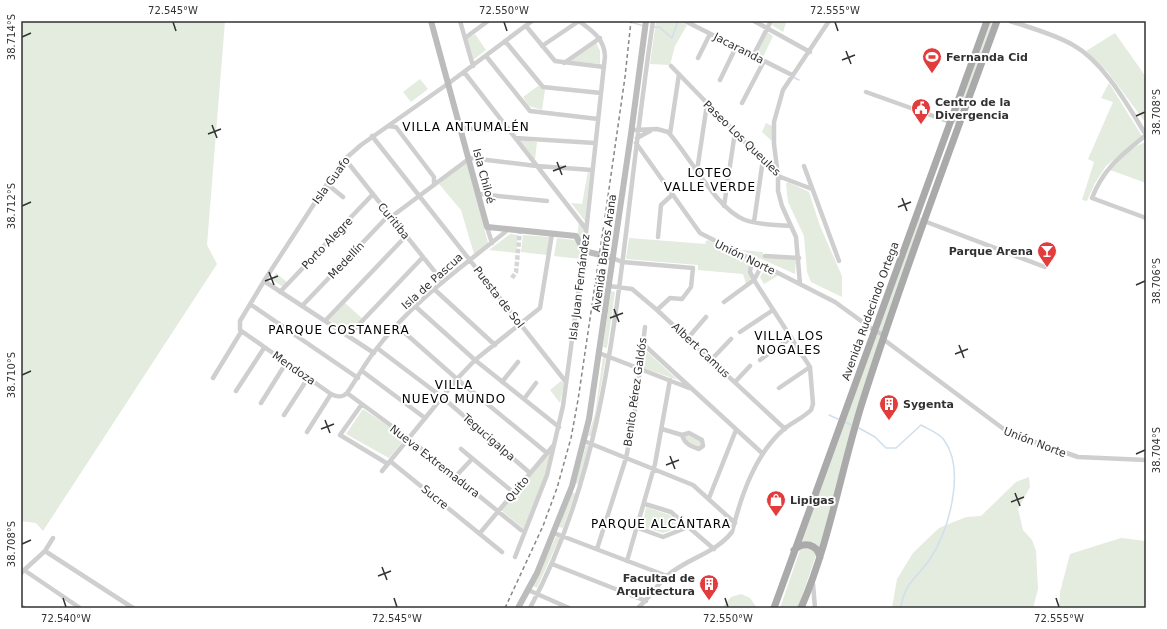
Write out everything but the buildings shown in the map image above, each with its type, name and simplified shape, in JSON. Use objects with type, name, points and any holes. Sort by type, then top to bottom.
[{"type":"main road","name":"Isla Chiloé","points":[[431,21],[462,128],[487,227]]},
{"type":"main road","name":"Avenida Barros Arana","points":[[518,608],[528,590],[554,533],[572,486],[584,441],[600,353],[613,258],[635,133],[646,21]]},
{"type":"main road","name":"Avenida Rudecindo Ortega","points":[[774,608],[987,21]]},
{"type":"main road","name":"Avenida Rudecindo Ortega","points":[[801,608],[820,557],[857,418],[883,337],[996,21]]},
{"type":"main road","points":[[950,122],[954,139]]},
{"type":"main road","points":[[921,203],[920,212],[924,221]]},
{"type":"main road","points":[[487,227],[576,236],[584,250],[613,258]]},
{"type":"main road","points":[[794,550],[802,545],[808,544],[816,548],[820,557]]},
{"type":"street","points":[[460,21],[472,66]]},
{"type":"street","points":[[465,38],[488,21]]},
{"type":"street","name":"Isla Guafo","points":[[213,378],[242,332],[239,328],[239,323],[250,304],[345,160],[355,149],[372,136],[449,83],[532,21]]},
{"type":"street","points":[[542,46],[579,21],[600,38],[564,63]]},
{"type":"street","name":"Avenida Barros Arana","points":[[635,133],[653,21]]},
{"type":"street","name":"Jacaranda","points":[[685,21],[792,75]]},
{"type":"street","points":[[754,21],[810,52]]},
{"type":"street","points":[[753,56],[771,21]]},
{"type":"street","points":[[800,284],[799,258],[796,238],[780,198],[774,144],[774,122],[780,98],[792,75],[810,52],[829,21]]},
{"type":"street","points":[[1010,21],[1074,46],[1089,57],[1103,72],[1128,105],[1146,135],[1110,165],[1097,185],[1092,198],[1146,218]]},
{"type":"street","points":[[526,26],[555,61],[604,67]]},
{"type":"street","points":[[698,58],[710,34]]},
{"type":"street","name":"Isla Juan Fernández","points":[[515,557],[545,480],[559,427],[584,250],[604,67],[605,51],[600,38]]},
{"type":"street","points":[[505,41],[543,87],[601,93]]},
{"type":"street","points":[[720,80],[736,47]]},
{"type":"street","points":[[486,56],[530,111],[598,119]]},
{"type":"street","points":[[742,103],[764,61]]},
{"type":"street","name":"Paseo Los Queules","points":[[671,66],[778,176],[812,189]]},
{"type":"street","points":[[464,72],[586,229]]},
{"type":"street","points":[[670,134],[679,74]]},
{"type":"street","points":[[866,92],[950,122]]},
{"type":"street","points":[[697,171],[707,104]]},
{"type":"street","points":[[388,126],[396,127],[434,177],[434,184]]},
{"type":"street","points":[[462,128],[493,130]]},
{"type":"street","points":[[635,133],[652,129],[664,130],[670,134],[724,206],[738,217],[754,222],[791,226]]},
{"type":"street","points":[[635,133],[652,129]]},
{"type":"street","points":[[724,206],[735,132]]},
{"type":"street","name":"Puesta de Sol","points":[[372,136],[566,382]]},
{"type":"street","points":[[515,138],[595,143]]},
{"type":"street","name":"Avenida Barros Arana","points":[[530,608],[538,594],[564,536],[580,489],[592,444],[609,356],[619,288],[634,160],[633,145]]},
{"type":"street","name":"Unión Norte","points":[[633,145],[644,154],[700,233],[836,302],[1009,433],[1078,458],[1146,460]]},
{"type":"street","points":[[634,160],[644,154]]},
{"type":"street","points":[[470,158],[537,166],[592,170]]},
{"type":"street","name":"Medellín","points":[[302,306],[390,216],[470,158]]},
{"type":"street","points":[[754,222],[763,159]]},
{"type":"street","name":"Curitiba","points":[[345,160],[442,282]]},
{"type":"street","points":[[804,166],[839,261]]},
{"type":"street","points":[[328,184],[343,197]]},
{"type":"street","name":"Porto Alegre","points":[[280,292],[373,194]]},
{"type":"street","points":[[479,194],[547,201]]},
{"type":"street","points":[[658,236],[661,205],[672,195]]},
{"type":"street","points":[[924,221],[1045,267]]},
{"type":"street","name":"Isla Chiloé","points":[[487,227],[492,243]]},
{"type":"street","name":"Isla de Pascua","points":[[348,393],[375,350],[397,326],[442,282],[509,229]]},
{"type":"street","points":[[382,471],[457,379],[475,360],[521,325],[542,306],[552,234]]},
{"type":"street","points":[[325,321],[406,236]]},
{"type":"street","points":[[765,256],[799,258]]},
{"type":"street","points":[[348,336],[423,257]]},
{"type":"street","points":[[613,258],[622,262],[693,268],[691,287],[682,299],[670,298],[657,310]]},
{"type":"street","points":[[638,608],[646,601],[667,576],[714,549],[726,540],[732,532],[734,522],[755,467],[762,453],[785,429],[811,410],[813,404],[810,367],[754,280],[750,272],[752,260]]},
{"type":"street","points":[[724,302],[754,280],[762,265]]},
{"type":"street","name":"Tegucigalpa","points":[[264,281],[348,336],[375,350],[409,372],[442,397],[530,473]]},
{"type":"street","name":"Albert Camus","points":[[610,286],[632,290],[657,310],[785,429]]},
{"type":"street","points":[[434,289],[494,345]]},
{"type":"street","points":[[250,304],[358,378]]},
{"type":"street","points":[[416,307],[475,360],[559,427]]},
{"type":"street","points":[[740,332],[772,310]]},
{"type":"street","points":[[688,338],[706,317]]},
{"type":"street","points":[[397,326],[457,379],[547,453]]},
{"type":"street","name":"Benito Pérez Galdós","points":[[597,549],[626,458],[634,418],[645,327]]},
{"type":"street","name":"Mendoza","points":[[242,332],[331,394]]},
{"type":"street","points":[[760,360],[791,338]]},
{"type":"street","points":[[711,360],[730,339]]},
{"type":"street","points":[[642,343],[762,453]]},
{"type":"street","points":[[236,391],[264,348]]},
{"type":"street","points":[[600,353],[693,389]]},
{"type":"street","points":[[502,382],[518,362]]},
{"type":"street","points":[[261,403],[286,363]]},
{"type":"street","points":[[735,382],[750,366]]},
{"type":"street","points":[[779,388],[810,367]]},
{"type":"street","points":[[362,371],[425,418]]},
{"type":"street","points":[[284,415],[308,378]]},
{"type":"street","points":[[627,561],[654,470],[670,380]]},
{"type":"street","points":[[524,399],[536,383]]},
{"type":"street","points":[[307,432],[331,394],[338,397],[348,393]]},
{"type":"street","name":"Nueva Extremadura","points":[[348,393],[408,438],[522,530]]},
{"type":"street","name":"Sucre","points":[[362,404],[340,435],[389,462],[502,552]]},
{"type":"street","points":[[662,429],[682,435],[692,434],[702,440],[703,446],[697,448],[686,444],[682,435]]},
{"type":"street","points":[[709,498],[736,430]]},
{"type":"street","points":[[584,441],[693,485],[734,522]]},
{"type":"street","name":"Quito","points":[[480,533],[555,444]]},
{"type":"street","points":[[461,449],[514,493]]},
{"type":"street","points":[[456,476],[472,459]]},
{"type":"street","points":[[572,486],[580,489]]},
{"type":"street","points":[[645,504],[671,512],[714,549]]},
{"type":"street","points":[[638,528],[663,537],[688,527]]},
{"type":"street","points":[[554,533],[667,576]]},
{"type":"street","points":[[53,538],[45,551],[23,572],[80,608]]},
{"type":"street","points":[[45,551],[133,608]]},
{"type":"street","points":[[552,564],[646,601]]},
{"type":"street","points":[[812,581],[815,606]]},
{"type":"street","points":[[528,590],[569,608]]},
{"type":"street","points":[[805,599],[815,606]]},
{"type":"shaded area","points":[[21,21],[225,21],[207,245],[217,264],[43,531],[36,523],[21,521]]},
{"type":"shaded area","points":[[656,21],[679,21],[687,25],[675,46],[670,65],[650,64]]},
{"type":"shaded area","points":[[774,21],[786,23],[783,32],[772,25]]},
{"type":"shaded area","points":[[990,21],[995,21],[957,124],[953,123]]},
{"type":"shaded area","points":[[767,32],[773,36],[762,59],[755,56]]},
{"type":"shaded area","points":[[1115,33],[1146,77],[1146,123],[1107,71],[1086,51]]},
{"type":"shaded area","points":[[475,34],[486,50],[473,60],[467,39]]},
{"type":"shaded area","points":[[596,42],[600,51],[600,64],[570,61]]},
{"type":"shaded area","points":[[420,79],[428,89],[411,102],[403,92]]},
{"type":"shaded area","points":[[1109,83],[1142,136],[1106,166],[1095,183],[1087,201],[1082,200],[1094,162],[1088,159],[1113,102],[1101,98]]},
{"type":"shaded area","points":[[538,86],[545,90],[542,110],[529,106],[523,97]]},
{"type":"shaded area","points":[[766,123],[772,126],[773,142],[762,132]]},
{"type":"shaded area","points":[[521,140],[537,142],[535,160],[521,142]]},
{"type":"shaded area","points":[[1146,142],[1146,183],[1110,170],[1126,153],[1136,146]]},
{"type":"shaded area","points":[[467,162],[488,243],[474,254],[461,210],[439,184]]},
{"type":"shaded area","points":[[588,171],[590,171],[585,221],[571,203],[582,204]]},
{"type":"shaded area","points":[[788,182],[809,192],[820,226],[842,276],[842,297],[811,282],[807,272],[804,236],[788,202],[786,184]]},
{"type":"shaded area","points":[[919,215],[922,220],[896,297],[821,549],[800,543]]},
{"type":"shaded area","points":[[579,222],[585,230],[583,240],[581,241],[577,237]]},
{"type":"shaded area","points":[[510,234],[518,235],[516,253],[489,250]]},
{"type":"shaded area","points":[[523,235],[550,237],[547,255],[521,252]]},
{"type":"shaded area","points":[[557,238],[574,240],[583,250],[581,259],[554,256]]},
{"type":"shaded area","points":[[629,238],[706,244],[705,242],[708,240],[749,261],[751,281],[746,284],[743,274],[698,270],[698,265],[626,259]]},
{"type":"shaded area","points":[[741,250],[763,252],[763,256],[796,260],[795,274]]},
{"type":"shaded area","points":[[765,269],[779,275],[764,284],[760,277]]},
{"type":"shaded area","points":[[276,273],[288,283],[283,287],[273,280]]},
{"type":"shaded area","points":[[611,291],[615,292],[607,348],[603,347]]},
{"type":"shaded area","points":[[345,303],[363,319],[349,333],[329,320]]},
{"type":"shaded area","points":[[645,350],[678,380],[643,368]]},
{"type":"shaded area","points":[[603,357],[606,357],[592,436],[588,436],[595,414]]},
{"type":"shaded area","points":[[561,381],[564,383],[560,403],[550,390]]},
{"type":"shaded area","points":[[363,409],[404,437],[403,441],[389,458],[346,434]]},
{"type":"shaded area","points":[[687,435],[700,441],[701,446],[698,447],[688,442],[684,436]]},
{"type":"shaded area","points":[[586,445],[590,447],[580,483],[575,484]]},
{"type":"shaded area","points":[[550,452],[543,484],[525,530],[501,510]]},
{"type":"shaded area","points":[[1029,477],[1030,487],[1018,509],[1023,530],[1032,540],[1036,551],[1038,589],[1033,608],[892,608],[897,579],[913,553],[939,528],[966,517],[981,516],[1016,482]]},
{"type":"shaded area","points":[[571,491],[575,494],[563,528],[559,527]]},
{"type":"shaded area","name":"PARQUE ALCÁNTARA","points":[[646,507],[670,515],[683,526],[663,533],[642,527]]},
{"type":"shaded area","points":[[556,536],[560,537],[537,588],[533,586]]},
{"type":"shaded area","points":[[1121,538],[1146,541],[1146,608],[1059,608],[1060,592],[1070,554]]},
{"type":"shaded area","points":[[805,548],[812,550],[816,555],[798,608],[780,608],[800,550]]},
{"type":"shaded area","points":[[741,594],[750,598],[757,608],[722,608],[731,597]]},
{"type":"waterway","points":[[627,21],[644,26]]},
{"type":"waterway","points":[[654,27],[659,27],[672,38],[678,21]]},
{"type":"waterway","points":[[793,77],[799,80]]},
{"type":"waterway","points":[[829,415],[838,419]]},
{"type":"waterway","points":[[845,422],[851,425]]},
{"type":"waterway","points":[[859,428],[875,437],[886,448],[896,448],[921,425],[942,437],[950,453],[954,467],[954,483],[949,517],[937,547],[930,559],[905,592],[901,608]]},
{"type":"tunnel","points":[[512,278],[516,272],[520,230]]},
{"type":"railway","points":[[505,608],[543,526],[557,488],[571,438],[605,217],[625,77],[631,21]]},
{"type":"place","name":"Fernanda Cid","points":[[932,74]]},
{"type":"place","name":"Centro de la Divergencia","points":[[921,125]]},
{"type":"place","name":"Parque Arena","points":[[1047,268]]},
{"type":"place","name":"Sygenta","points":[[889,421]]},
{"type":"place","name":"Lipigas","points":[[776,517]]},
{"type":"place","name":"Facultad de Arquitectura","points":[[709,601]]},
{"type":"district","name":"VILLA ANTUMALÉN","points":[[466,127]]},
{"type":"district","name":"LOTEO VALLE VERDE","points":[[710,180]]},
{"type":"district","name":"PARQUE COSTANERA","points":[[339,330]]},
{"type":"district","name":"VILLA LOS NOGALES","points":[[789,343]]},
{"type":"district","name":"VILLA NUEVO MUNDO","points":[[454,392]]},
{"type":"district","name":"PARQUE ALCÁNTARA","points":[[661,524]]}]
